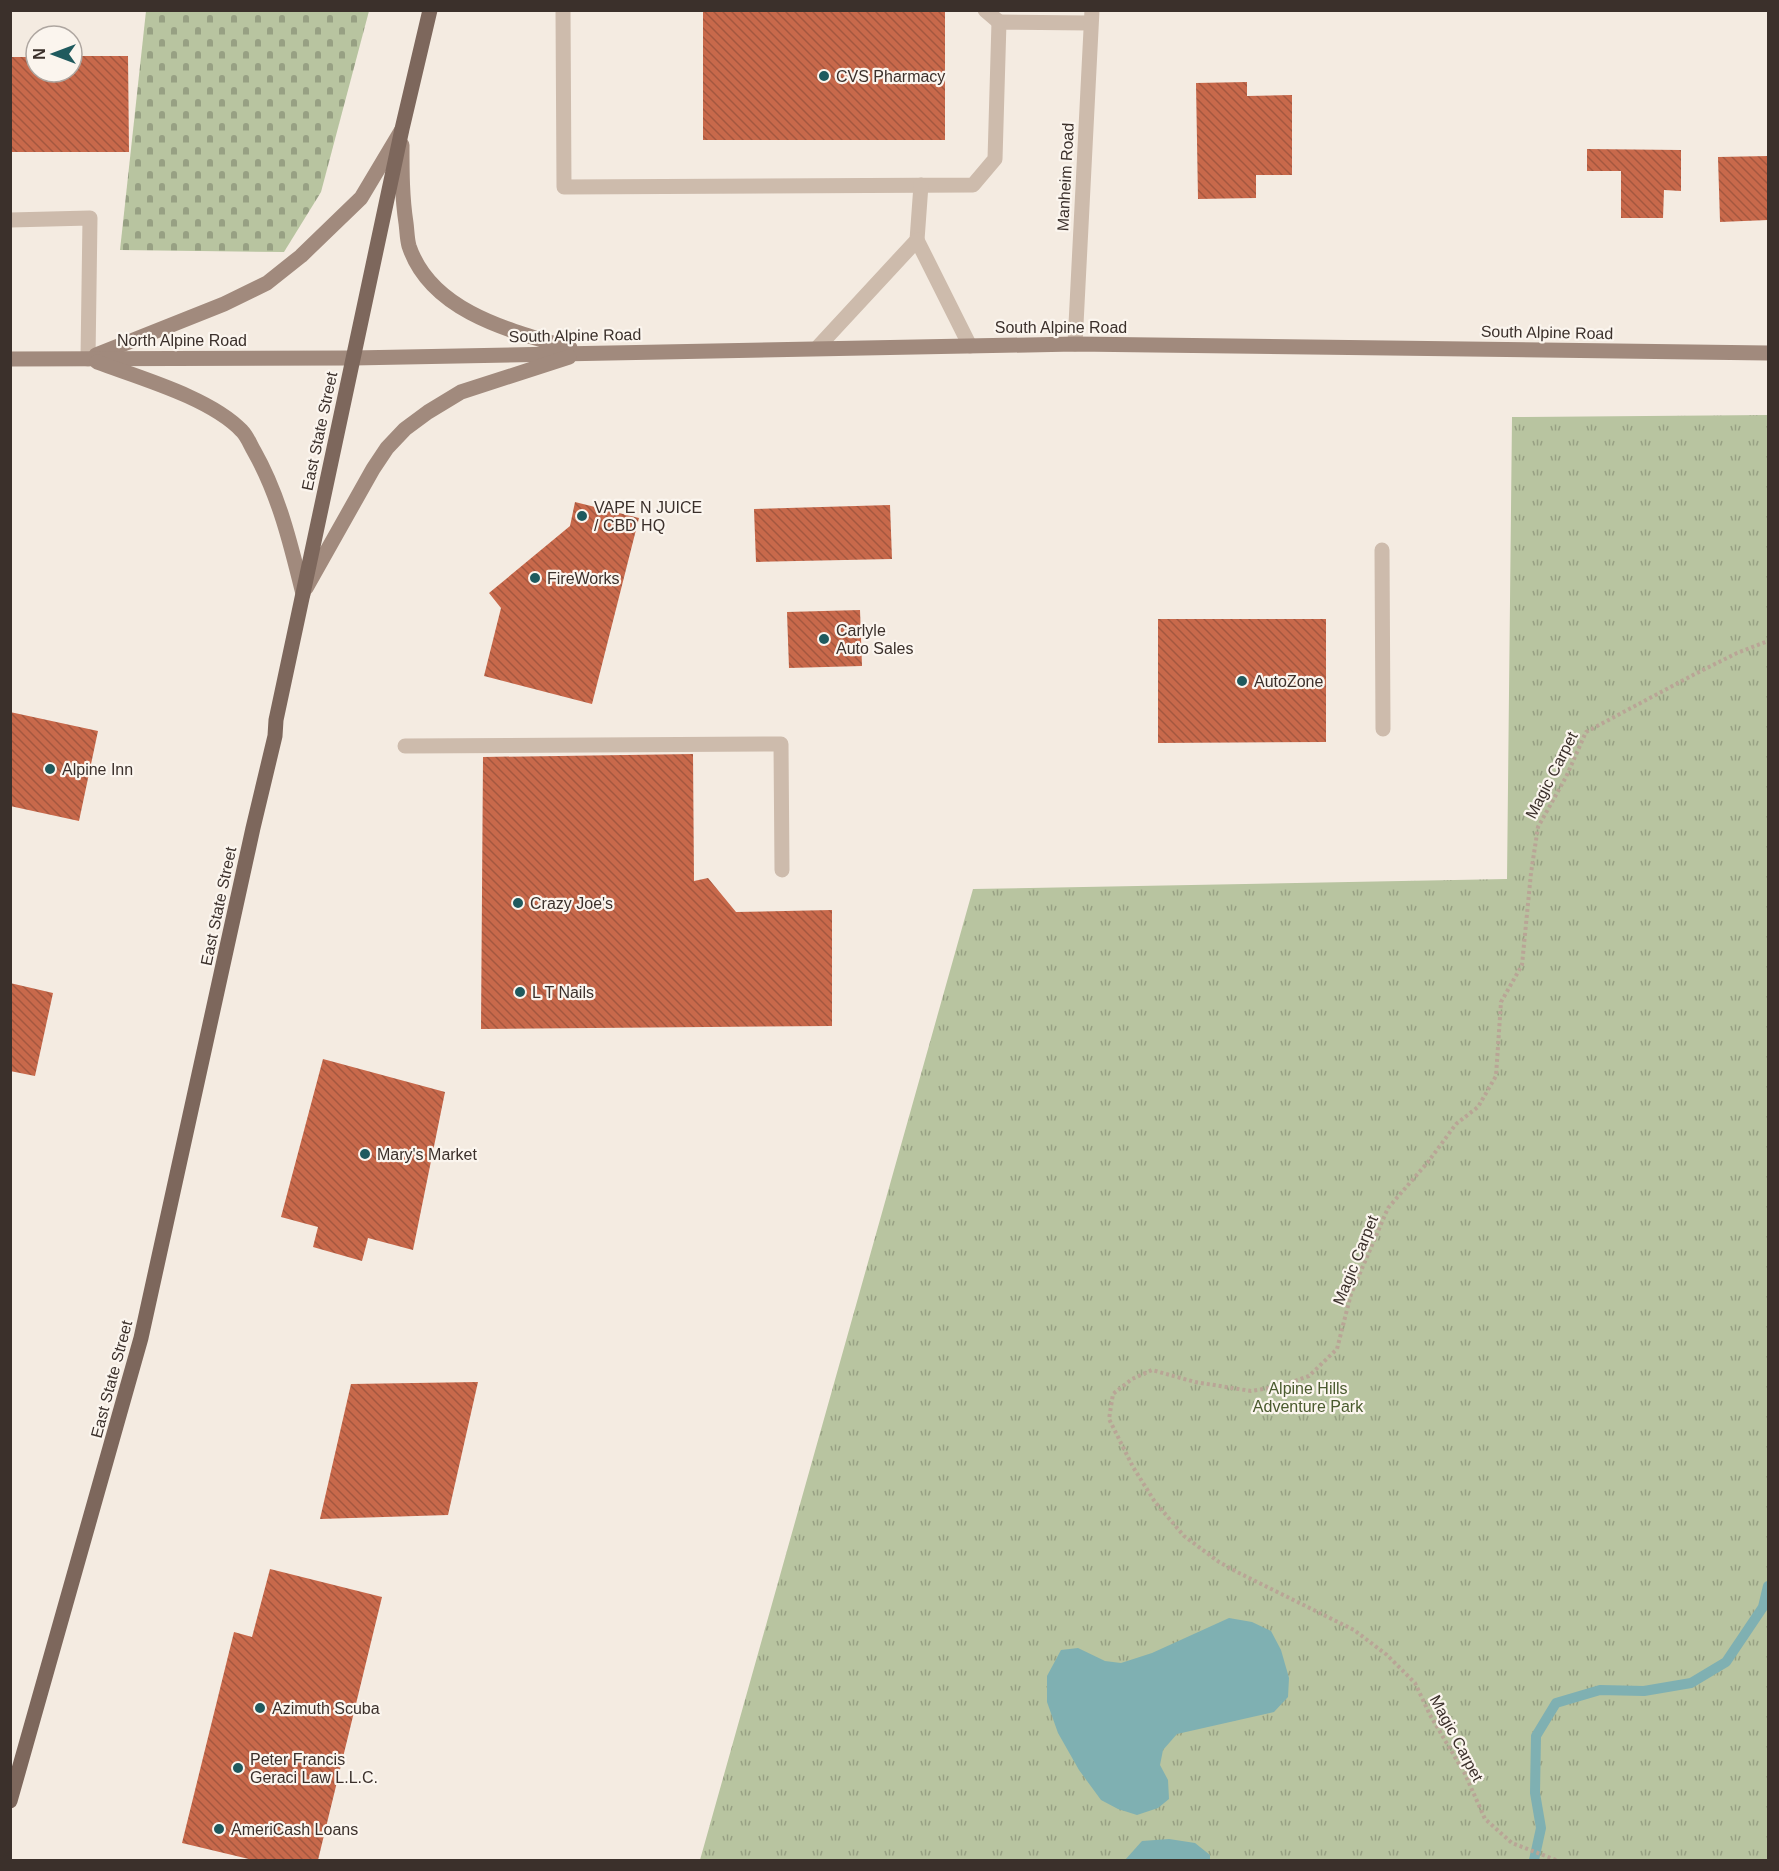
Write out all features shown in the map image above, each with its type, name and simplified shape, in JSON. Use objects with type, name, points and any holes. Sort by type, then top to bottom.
[{"type":"main road","name":"East State Street","points":[[10,1801],[144,1328],[275,736],[276,720],[353,358],[430,10]]},
{"type":"main road","points":[[402,129],[402,190],[409,245],[423,274],[444,294],[474,315],[509,330],[584,352]]},
{"type":"main road","points":[[88,358],[224,304],[267,283],[301,256],[361,198],[402,129]]},
{"type":"main road","name":"South Alpine Road","points":[[353,358],[1075,344],[1768,353]]},
{"type":"main road","points":[[303,594],[373,469],[387,448],[405,429],[461,392],[584,352]]},
{"type":"main road","points":[[88,358],[189,398],[220,414],[243,432],[265,470],[286,528],[303,594]]},
{"type":"main road","name":"North Alpine Road","points":[[10,359],[353,358]]},
{"type":"street","points":[[563,10],[564,187],[973,185],[996,159],[999,22]]},
{"type":"street","points":[[985,10],[999,22],[1091,17]]},
{"type":"street","name":"Manheim Road","points":[[1075,344],[1091,17]]},
{"type":"street","points":[[921,185],[916,240],[970,346]]},
{"type":"street","points":[[10,220],[90,218],[88,358]]},
{"type":"street","points":[[817,348],[916,240]]},
{"type":"street","points":[[1382,550],[1383,729]]},
{"type":"street","points":[[405,746],[782,744],[782,870]]},
{"type":"path","name":"Magic Carpet","points":[[1556,1860],[1512,1843],[1485,1820],[1465,1774],[1415,1683],[1387,1655],[1354,1630],[1237,1572],[1184,1536],[1155,1502],[1133,1467],[1109,1419],[1113,1394],[1132,1379],[1152,1370],[1195,1382],[1251,1391],[1280,1386],[1309,1376],[1337,1348],[1351,1294],[1388,1208],[1428,1162],[1456,1124],[1478,1107],[1496,1076],[1501,1002],[1522,965],[1538,827],[1566,777],[1586,732],[1706,669],[1768,640]]},
{"type":"green space","points":[[146,11],[369,11],[321,192],[284,252],[120,250]]},
{"type":"green space","name":"Alpine Hills Adventure Park","points":[[1768,415],[1768,1860],[700,1860],[973,889],[1507,879],[1512,417]]},
{"type":"water","points":[[1229,1618],[1252,1622],[1271,1631],[1281,1650],[1289,1678],[1288,1697],[1274,1712],[1177,1734],[1163,1750],[1160,1765],[1168,1780],[1169,1799],[1158,1808],[1137,1815],[1101,1800],[1079,1770],[1058,1733],[1047,1702],[1047,1676],[1061,1650],[1078,1648],[1105,1661],[1121,1663],[1152,1653]]},
{"type":"water","points":[[1169,1839],[1195,1843],[1210,1855],[1210,1860],[1125,1860],[1142,1841]]},
{"type":"building","name":"CVS Pharmacy","points":[[703,10],[943,10],[945,12],[945,140],[703,140]]},
{"type":"building","points":[[84,56],[128,56],[129,152],[10,152],[10,57],[24,57],[24,84],[84,84]]},
{"type":"building","points":[[1247,82],[1247,96],[1292,95],[1292,175],[1256,175],[1256,198],[1198,199],[1196,83]]},
{"type":"building","points":[[1587,149],[1681,150],[1681,191],[1664,190],[1663,218],[1621,218],[1621,171],[1587,171]]},
{"type":"building","points":[[1768,156],[1768,220],[1720,222],[1718,157]]},
{"type":"building","points":[[575,502],[639,518],[592,704],[484,676],[501,608],[489,593],[570,526]]},
{"type":"building","points":[[890,505],[892,559],[756,562],[754,509]]},
{"type":"building","name":"Carlyle Auto Sales","points":[[860,610],[862,666],[789,668],[787,612]]},
{"type":"building","name":"AutoZone","points":[[1158,619],[1326,619],[1326,742],[1158,743]]},
{"type":"building","name":"Alpine Inn","points":[[10,712],[98,731],[79,821],[10,806]]},
{"type":"building","points":[[693,754],[694,881],[708,878],[736,912],[832,910],[832,1026],[481,1029],[483,757]]},
{"type":"building","points":[[10,983],[53,993],[35,1076],[10,1071]]},
{"type":"building","name":"Mary's Market","points":[[323,1059],[445,1092],[413,1250],[368,1238],[362,1261],[313,1247],[318,1227],[281,1217]]},
{"type":"building","points":[[478,1382],[448,1515],[320,1519],[351,1384]]},
{"type":"building","points":[[270,1569],[382,1597],[318,1860],[253,1860],[182,1843],[234,1632],[252,1637]]},
{"type":"waterway","points":[[1534,1860],[1541,1828],[1535,1793],[1536,1736],[1556,1703],[1600,1690],[1644,1691],[1691,1683],[1726,1662],[1763,1607],[1768,1586]]},
{"type":"place","name":"CVS Pharmacy","points":[[824,76]]},
{"type":"place","name":"VAPE N JUICE / CBD HQ","points":[[582,516]]},
{"type":"place","name":"FireWorks","points":[[535,578]]},
{"type":"place","name":"Carlyle Auto Sales","points":[[824,639]]},
{"type":"place","name":"AutoZone","points":[[1242,681]]},
{"type":"place","name":"Alpine Inn","points":[[50,769]]},
{"type":"place","name":"Crazy Joe's","points":[[518,903]]},
{"type":"place","name":"L T Nails","points":[[520,992]]},
{"type":"place","name":"Mary's Market","points":[[365,1154]]},
{"type":"place","name":"Azimuth Scuba","points":[[260,1708]]},
{"type":"place","name":"Peter Francis Geraci Law L.L.C.","points":[[238,1768]]},
{"type":"place","name":"AmeriCash Loans","points":[[219,1829]]}]
